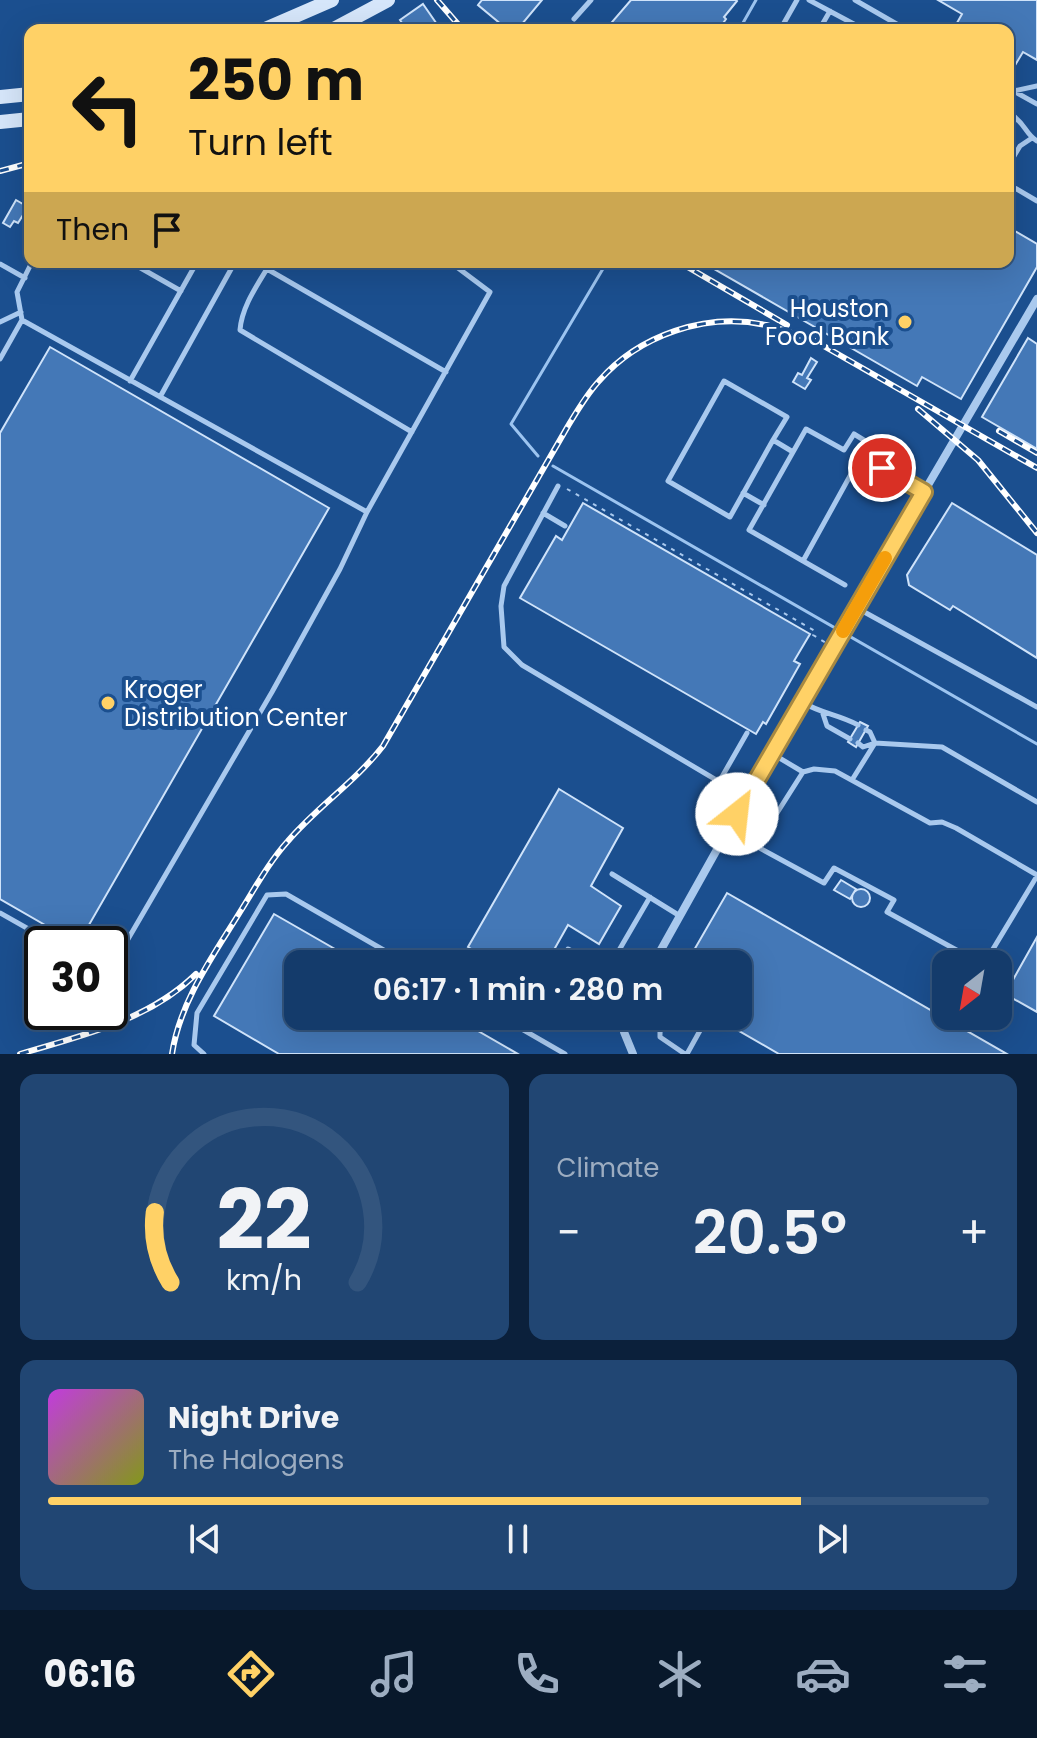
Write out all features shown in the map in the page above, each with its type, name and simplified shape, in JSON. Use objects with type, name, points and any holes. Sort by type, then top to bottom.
[{"type":"main road","points":[[277,24],[332,0]]},
{"type":"main road","points":[[343,24],[387,0]]},
{"type":"main road","points":[[0,97],[24,95]]},
{"type":"main road","points":[[0,122],[24,120]]},
{"type":"street","points":[[661,950],[771,753],[1036,302]]},
{"type":"street","points":[[624,1030],[633,1054]]},
{"type":"lane","points":[[574,19],[591,0]]},
{"type":"lane","points":[[783,24],[797,0]]},
{"type":"lane","points":[[809,0],[849,24]]},
{"type":"lane","points":[[855,0],[897,24]]},
{"type":"lane","points":[[822,24],[830,11]]},
{"type":"lane","points":[[1014,89],[1037,86]]},
{"type":"lane","points":[[1014,91],[1037,104]]},
{"type":"lane","points":[[1014,116],[1021,120],[1034,140],[1020,146],[1014,156]]},
{"type":"lane","points":[[1014,188],[1037,201]]},
{"type":"lane","points":[[0,264],[25,278]]},
{"type":"lane","points":[[0,359],[22,320],[17,292],[29,268]]},
{"type":"lane","points":[[141,268],[181,291]]},
{"type":"lane","points":[[130,381],[194,268]]},
{"type":"lane","points":[[160,397],[232,268]]},
{"type":"lane","points":[[128,939],[272,692],[340,569],[367,512],[490,292],[458,268]]},
{"type":"lane","points":[[412,432],[240,330],[241,319],[267,269],[446,372]]},
{"type":"lane","points":[[0,322],[21,312]]},
{"type":"lane","points":[[22,320],[367,512]]},
{"type":"lane","points":[[724,381],[787,417],[773,440],[730,517],[668,481],[724,381]]},
{"type":"lane","points":[[803,561],[867,442],[854,434],[844,450],[806,429],[749,530],[803,561],[845,585]]},
{"type":"lane","points":[[773,440],[793,452]]},
{"type":"lane","points":[[861,456],[924,492]]},
{"type":"lane","points":[[558,486],[504,586],[501,606],[504,647],[522,665],[746,798]]},
{"type":"lane","points":[[743,493],[764,505]]},
{"type":"lane","points":[[543,513],[565,526]]},
{"type":"lane","points":[[857,608],[1037,707]]},
{"type":"lane","points":[[802,702],[823,714],[836,713],[858,725]]},
{"type":"lane","points":[[823,714],[827,726],[850,739]]},
{"type":"lane","points":[[866,730],[875,743]]},
{"type":"lane","points":[[719,782],[747,733]]},
{"type":"lane","points":[[858,743],[863,747],[875,743],[942,747],[1037,802]]},
{"type":"lane","points":[[852,780],[875,743]]},
{"type":"lane","points":[[771,753],[803,772]]},
{"type":"lane","points":[[756,846],[803,772],[814,769],[835,771],[930,823],[942,822],[956,828],[1037,876],[992,950]]},
{"type":"lane","points":[[728,831],[824,883],[834,868],[864,883],[894,900],[887,912],[957,950]]},
{"type":"lane","points":[[612,874],[680,916]]},
{"type":"lane","points":[[204,1054],[194,1045],[197,1013],[267,895],[274,892],[286,894],[384,950]]},
{"type":"lane","points":[[619,950],[650,897]]},
{"type":"lane","points":[[0,913],[24,927]]},
{"type":"lane","points":[[523,1030],[565,1054]]},
{"type":"lane","points":[[661,1030],[660,1037],[686,1054],[700,1030]]},
{"type":"path","points":[[558,486],[815,631],[813,635],[834,647]]},
{"type":"building","points":[[482,0],[542,0],[522,24],[501,24],[478,5]]},
{"type":"building","points":[[631,0],[737,1],[722,24],[612,22]]},
{"type":"building","points":[[938,0],[1037,0],[1037,60],[1023,52],[1014,67],[1014,24],[956,24],[962,14]]},
{"type":"building","points":[[423,4],[437,24],[403,24],[400,20]]},
{"type":"building","points":[[16,200],[24,205],[24,213],[18,223],[14,221],[10,227],[3,223]]},
{"type":"building","name":"Houston Food Bank","points":[[1014,231],[1037,244],[1037,267],[961,399],[922,377],[917,386],[712,268],[1014,268]]},
{"type":"building","points":[[1028,338],[1037,344],[1037,449],[982,417]]},
{"type":"building","name":"Kroger Distribution Center","points":[[50,347],[329,508],[88,926],[47,926],[0,899],[0,433]]},
{"type":"building","points":[[811,358],[817,362],[807,378],[811,380],[805,389],[793,382],[798,373],[802,375]]},
{"type":"building","points":[[583,503],[810,634],[794,661],[800,664],[766,724],[763,722],[756,734],[520,598],[556,536],[562,540]]},
{"type":"building","points":[[952,503],[1037,555],[1037,658],[953,606],[950,610],[909,585],[907,575]]},
{"type":"building","points":[[860,722],[868,726],[856,747],[848,742]]},
{"type":"building","points":[[559,789],[623,828],[591,886],[621,906],[599,944],[568,925],[554,950],[473,950],[468,947]]},
{"type":"building","points":[[841,880],[856,889],[850,899],[834,890]]},
{"type":"building","points":[[861,889],[870,898],[861,907],[852,898]]},
{"type":"building","points":[[727,893],[932,1011],[932,1030],[965,1030],[1007,1054],[779,1054],[737,1030],[752,1030],[752,950],[694,950]]},
{"type":"building","points":[[274,914],[337,950],[284,950],[284,1030],[476,1030],[518,1054],[279,1054],[214,1016]]},
{"type":"building","points":[[1037,937],[1037,1012],[1012,998],[1012,982]]},
{"type":"waterway","points":[[742,24],[756,0]]},
{"type":"waterway","points":[[538,456],[511,424],[603,268]]},
{"type":"waterway","points":[[553,466],[1037,744]]},
{"type":"railway","points":[[437,0],[458,24]]},
{"type":"railway","points":[[0,171],[24,165]]},
{"type":"railway","points":[[689,268],[787,325]]},
{"type":"railway","points":[[172,1054],[190,997],[262,875],[299,829],[383,746],[568,426],[599,381],[634,351],[675,331],[697,325],[720,322],[766,325],[824,346]]},
{"type":"railway","points":[[815,341],[1037,468]]},
{"type":"railway","points":[[918,409],[978,460],[1037,533]]},
{"type":"railway","points":[[999,431],[1037,453]]},
{"type":"railway","points":[[20,1054],[90,1033],[136,1015],[157,1004],[196,974]]},
{"type":"slow traffic","points":[[843,631],[885,558]]},
{"type":"place","name":"Houston Food Bank","points":[[905,322]]},
{"type":"place","name":"Kroger Distribution Center","points":[[108,703]]},
{"type":"route","points":[[737,814],[924,492],[882,468]]}]
